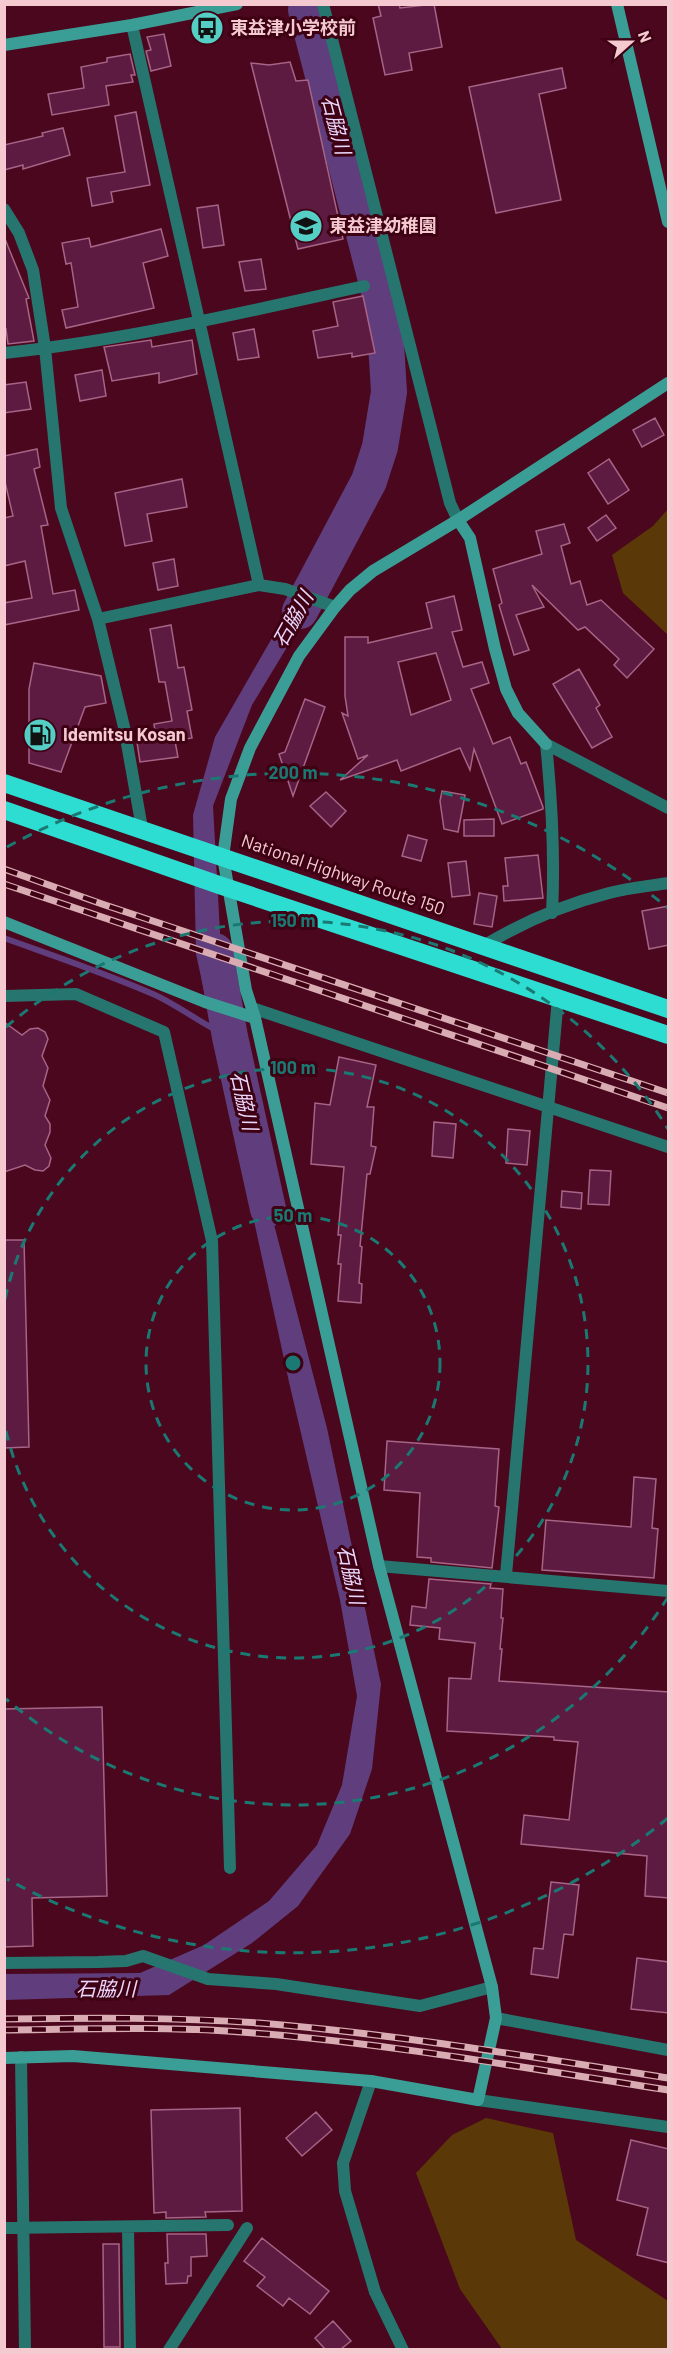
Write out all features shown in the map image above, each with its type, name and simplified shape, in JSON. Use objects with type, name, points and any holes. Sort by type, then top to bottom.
[{"type":"highway","name":"National Highway Route 150","points":[[4,783],[669,1009]]},
{"type":"highway","points":[[4,810],[225,887],[669,1035]]},
{"type":"street","points":[[4,45],[132,25],[237,4]]},
{"type":"street","points":[[323,4],[450,503],[470,538],[506,689],[518,713],[546,744],[669,808]]},
{"type":"street","points":[[617,4],[669,222]]},
{"type":"street","points":[[132,25],[259,585]]},
{"type":"street","points":[[4,209],[19,233],[33,270],[45,348],[61,508],[98,619],[124,727],[142,828]]},
{"type":"street","points":[[4,353],[200,321],[364,286]]},
{"type":"street","points":[[478,2100],[496,2018],[492,1987],[379,1566],[254,1013],[246,990],[221,856],[231,799],[250,748],[299,656],[350,590],[374,571],[458,520],[669,383]]},
{"type":"street","points":[[98,619],[259,585],[285,589],[335,607]]},
{"type":"street","points":[[546,744],[552,796],[555,859],[552,913]]},
{"type":"street","points":[[485,945],[513,928],[610,892],[669,883]]},
{"type":"street","points":[[4,922],[205,1002],[254,1013],[547,1105],[669,1147]]},
{"type":"street","points":[[4,996],[76,994],[164,1032],[212,1241],[230,1868]]},
{"type":"street","points":[[506,1575],[558,998]]},
{"type":"street","points":[[379,1566],[506,1575],[669,1591]]},
{"type":"street","points":[[4,1964],[126,1961],[143,1956],[208,1979],[276,1984],[420,2006],[492,1987]]},
{"type":"street","points":[[496,2018],[669,2050]]},
{"type":"street","points":[[4,2058],[73,2056],[371,2081],[478,2100],[669,2127]]},
{"type":"street","points":[[21,2057],[25,2349]]},
{"type":"street","points":[[371,2081],[343,2163],[345,2191],[375,2292],[403,2349]]},
{"type":"street","points":[[4,2228],[228,2225]]},
{"type":"street","points":[[128,2227],[130,2349]]},
{"type":"street","points":[[169,2349],[247,2228]]},
{"type":"shaded area","points":[[668,509],[668,635],[623,593],[612,555],[653,526]]},
{"type":"shaded area","points":[[486,2118],[553,2133],[576,2240],[668,2301],[668,2349],[502,2349],[460,2289],[416,2173],[452,2135]]},
{"type":"water","points":[[332,567],[330,576],[252,705],[213,806],[226,1040],[327,1428],[381,1684],[372,1769],[350,1834],[298,1906],[252,1943],[169,1995],[5,2000],[4,1974],[140,1973],[204,1945],[269,1901],[317,1845],[342,1785],[357,1696],[340,1600],[289,1382],[196,954],[193,815],[215,737],[310,572]]},
{"type":"building","points":[[378,4],[399,4],[400,8],[434,4],[442,47],[409,53],[412,70],[385,75],[373,18],[381,16]]},
{"type":"building","points":[[164,34],[171,66],[151,71],[146,51],[151,50],[147,37]]},
{"type":"building","points":[[130,54],[135,75],[131,75],[133,82],[106,86],[109,105],[52,115],[48,94],[84,88],[81,67],[107,62],[107,58]]},
{"type":"building","points":[[290,62],[296,81],[308,80],[343,239],[298,249],[251,63],[269,65]]},
{"type":"building","points":[[562,68],[566,88],[539,94],[561,200],[496,213],[469,87]]},
{"type":"building","points":[[136,112],[150,185],[111,192],[113,202],[92,206],[87,178],[125,172],[115,116]]},
{"type":"building","points":[[63,128],[70,155],[23,169],[23,165],[4,170],[4,145],[43,136],[42,133]]},
{"type":"building","points":[[218,205],[224,245],[203,248],[197,208]]},
{"type":"building","points":[[161,229],[168,256],[143,263],[154,308],[66,328],[62,310],[78,307],[71,263],[66,264],[62,243],[89,238],[91,247]]},
{"type":"building","points":[[5,239],[29,298],[26,299],[34,341],[8,344],[6,329],[4,330]]},
{"type":"building","points":[[261,259],[266,289],[245,291],[239,262]]},
{"type":"building","points":[[363,296],[375,353],[352,357],[352,353],[318,358],[313,331],[338,326],[333,302]]},
{"type":"building","points":[[254,329],[259,357],[238,360],[233,333]]},
{"type":"building","points":[[151,340],[152,347],[192,340],[197,374],[159,383],[159,373],[112,381],[104,347]]},
{"type":"building","points":[[102,370],[106,396],[80,401],[75,375]]},
{"type":"building","points":[[26,382],[31,409],[4,413],[4,385]]},
{"type":"building","points":[[655,418],[664,435],[642,447],[633,430]]},
{"type":"building","points":[[37,449],[40,467],[34,469],[48,525],[41,526],[53,594],[75,590],[79,610],[4,625],[4,603],[32,598],[25,561],[4,566],[4,518],[13,516],[5,482],[4,456]]},
{"type":"building","points":[[609,459],[629,490],[608,504],[588,473]]},
{"type":"building","points":[[182,479],[187,507],[147,514],[152,541],[125,546],[115,493]]},
{"type":"building","points":[[606,515],[616,528],[597,541],[588,528]]},
{"type":"building","points":[[564,524],[570,543],[561,546],[571,584],[580,581],[587,605],[601,600],[654,649],[627,678],[614,665],[619,659],[585,627],[578,630],[532,585],[544,607],[516,615],[529,650],[514,655],[499,605],[502,603],[493,569],[542,554],[536,531]]},
{"type":"building","points":[[174,559],[178,586],[158,590],[153,563]]},
{"type":"building","points":[[454,596],[462,630],[452,632],[463,667],[482,662],[489,683],[471,689],[493,744],[510,737],[521,764],[526,762],[543,809],[502,824],[474,749],[470,770],[460,748],[401,771],[397,760],[340,780],[368,755],[358,759],[342,713],[348,716],[345,696],[345,637],[368,637],[368,643],[432,628],[426,603]],"holes":[[[436,653],[451,700],[411,715],[398,662]]]},
{"type":"building","points":[[171,625],[178,668],[184,667],[192,710],[187,711],[192,738],[175,741],[178,757],[140,762],[137,742],[156,739],[154,724],[172,721],[165,682],[159,682],[150,629]]},
{"type":"building","points":[[34,663],[101,676],[106,703],[85,707],[61,772],[29,763],[29,689]]},
{"type":"building","points":[[579,669],[600,705],[596,708],[612,737],[592,748],[553,684]]},
{"type":"building","points":[[305,699],[325,707],[293,796],[279,754],[285,752]]},
{"type":"building","points":[[442,791],[465,795],[458,832],[444,829],[440,801]]},
{"type":"building","points":[[326,792],[346,811],[331,827],[310,806]]},
{"type":"building","points":[[494,819],[494,836],[464,836],[464,820]]},
{"type":"building","points":[[408,835],[427,840],[421,861],[402,856]]},
{"type":"building","points":[[538,855],[543,898],[504,901],[503,886],[508,886],[505,858]]},
{"type":"building","points":[[466,861],[470,895],[452,897],[448,863]]},
{"type":"building","points":[[479,893],[497,896],[492,927],[474,924]]},
{"type":"building","points":[[669,906],[669,945],[649,949],[642,911]]},
{"type":"building","points":[[4,1022],[22,1035],[30,1029],[38,1028],[45,1032],[48,1039],[42,1056],[48,1068],[43,1086],[50,1100],[45,1116],[50,1124],[50,1132],[45,1145],[51,1158],[49,1166],[43,1171],[25,1165],[4,1172]]},
{"type":"building","points":[[339,1057],[376,1065],[367,1107],[374,1107],[371,1146],[376,1147],[370,1174],[367,1174],[360,1246],[362,1247],[359,1283],[362,1284],[361,1303],[338,1301],[341,1235],[338,1235],[344,1167],[311,1164],[315,1103],[330,1105]]},
{"type":"building","points":[[434,1122],[456,1124],[453,1158],[432,1156]]},
{"type":"building","points":[[508,1129],[530,1131],[527,1165],[506,1163]]},
{"type":"building","points":[[590,1170],[611,1171],[609,1205],[588,1204]]},
{"type":"building","points":[[562,1191],[582,1193],[581,1209],[561,1207]]},
{"type":"building","points":[[4,1240],[24,1240],[29,1447],[4,1448]]},
{"type":"building","points":[[387,1441],[499,1449],[495,1506],[499,1507],[492,1568],[431,1562],[431,1558],[417,1557],[420,1493],[384,1490]]},
{"type":"building","points":[[634,1477],[656,1479],[652,1528],[658,1529],[654,1578],[542,1570],[546,1520],[631,1527]]},
{"type":"building","points":[[429,1579],[491,1584],[490,1588],[503,1589],[499,1681],[669,1692],[669,1898],[645,1896],[647,1856],[521,1844],[524,1815],[569,1820],[578,1742],[554,1740],[554,1737],[447,1731],[449,1678],[471,1679],[475,1643],[439,1639],[440,1628],[410,1625],[412,1606],[426,1608]]},
{"type":"building","points":[[102,1707],[107,1896],[32,1898],[33,1946],[4,1947],[4,1709]]},
{"type":"building","points":[[551,1882],[579,1885],[573,1935],[564,1934],[558,1978],[531,1974],[534,1948],[543,1949]]},
{"type":"building","points":[[637,1958],[669,1962],[669,2013],[631,2009]]},
{"type":"building","points":[[240,2108],[242,2211],[205,2212],[206,2217],[166,2218],[166,2212],[154,2213],[151,2110]]},
{"type":"building","points":[[316,2112],[332,2130],[302,2156],[286,2138]]},
{"type":"building","points":[[631,2140],[669,2149],[669,2263],[637,2255],[648,2208],[617,2200]]},
{"type":"building","points":[[167,2234],[206,2234],[207,2256],[191,2257],[191,2276],[188,2276],[187,2283],[166,2284]]},
{"type":"building","points":[[262,2238],[329,2291],[310,2314],[289,2298],[283,2306],[257,2286],[265,2277],[244,2261]]},
{"type":"building","points":[[103,2244],[119,2244],[120,2347],[104,2347]]},
{"type":"building","points":[[333,2321],[351,2341],[341,2349],[325,2349],[315,2338]]},
{"type":"waterway","name":"石脇川","points":[[300,611],[369,481],[380,447],[389,392],[384,311],[306,10]]},
{"type":"waterway","points":[[4,938],[153,994],[230,1037]]},
{"type":"waterway","name":"石脇川","points":[[215,951],[230,1037],[268,1209]]},
{"type":"railway","points":[[4,869],[102,904],[668,1093]]},
{"type":"railway","points":[[4,884],[668,1108]]},
{"type":"railway","points":[[4,2019],[100,2018],[259,2023],[413,2040],[668,2078]]},
{"type":"railway","points":[[4,2030],[161,2029],[254,2033],[410,2050],[668,2090]]},
{"type":"place","name":"東益津小学校前","points":[[207,28]]},
{"type":"place","name":"東益津幼稚園","points":[[306,226]]},
{"type":"place","name":"Idemitsu Kosan","points":[[40,735]]}]
